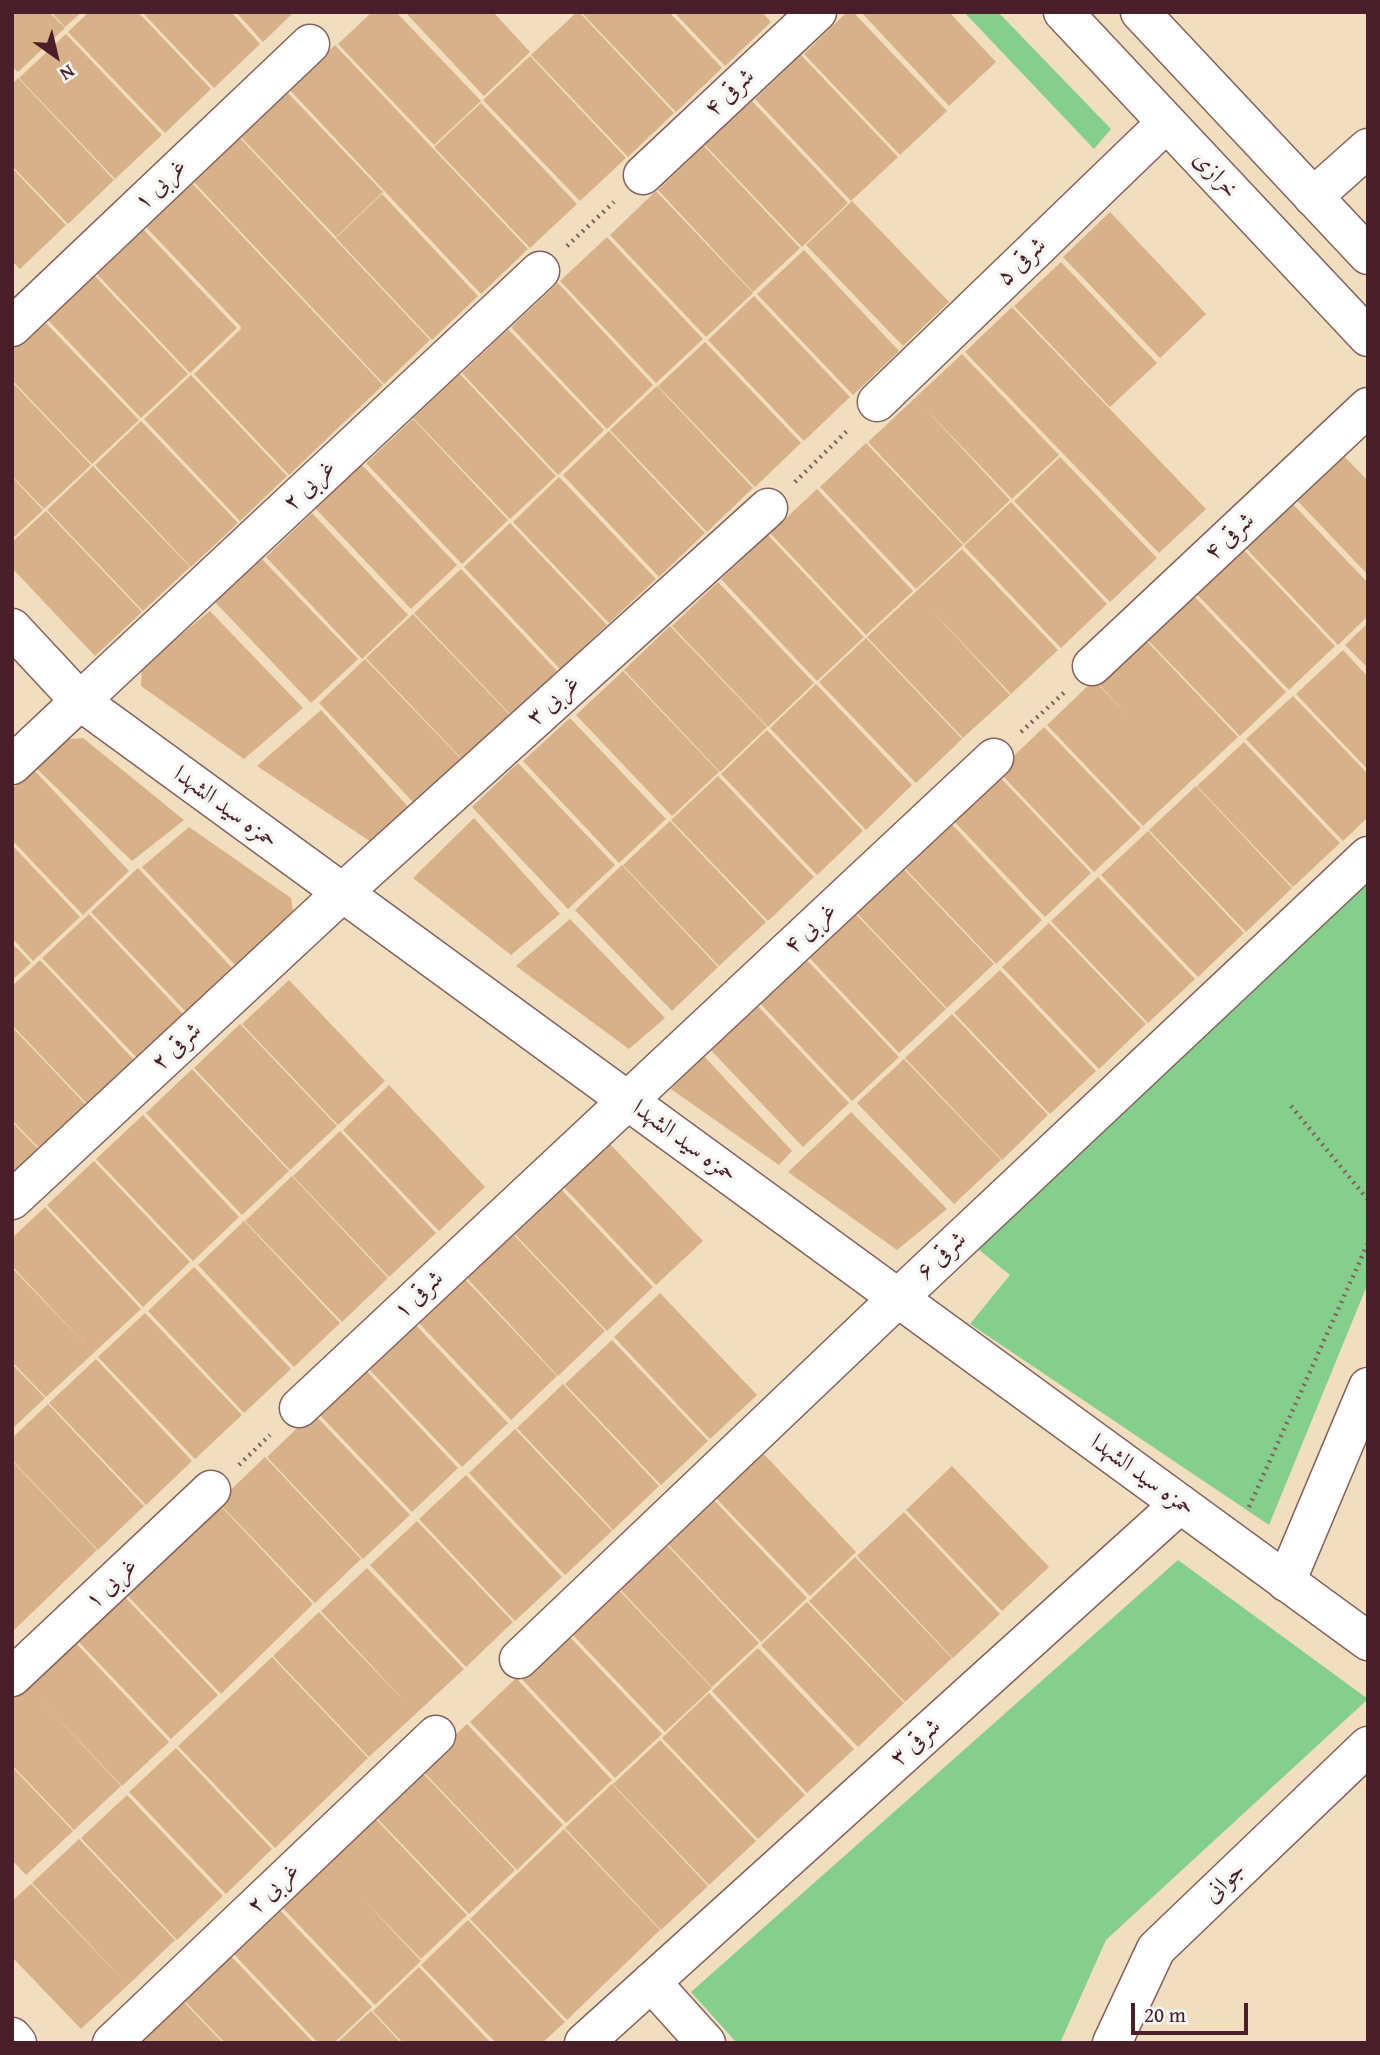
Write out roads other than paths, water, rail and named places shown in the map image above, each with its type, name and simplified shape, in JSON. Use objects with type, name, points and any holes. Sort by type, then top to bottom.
[{"type":"street","name":"۴ شرقی","points":[[643,175],[817,12]]},
{"type":"street","name":"خرازی","points":[[1063,12],[1368,337]]},
{"type":"street","points":[[1140,12],[1368,255]]},
{"type":"street","name":"۱ غربی","points":[[12,327],[310,44]]},
{"type":"street","name":"۵ شرقی","points":[[877,402],[1166,122]]},
{"type":"street","points":[[1313,197],[1368,148]]},
{"type":"street","name":"۲ غربی","points":[[12,765],[540,271]]},
{"type":"street","name":"۴ شرقی","points":[[1092,666],[1368,407]]},
{"type":"street","name":"۳ غربی","points":[[341,894],[768,508]]},
{"type":"street","name":"حمزه سید الشهدا","points":[[12,628],[80,701],[1368,1641]]},
{"type":"street","name":"۴ غربی","points":[[628,1101],[994,758]]},
{"type":"street","name":"۶ شرقی","points":[[519,1659],[1368,856]]},
{"type":"street","name":"۲ شرقی","points":[[12,1200],[341,894]]},
{"type":"street","name":"۱ شرقی","points":[[299,1408],[628,1101]]},
{"type":"street","points":[[1286,1582],[1368,1387]]},
{"type":"street","name":"۱ غربی","points":[[12,1677],[211,1490]]},
{"type":"street","name":"۳ شرقی","points":[[651,1982],[1180,1504]]},
{"type":"street","name":"۲ غربی","points":[[112,2043],[436,1735]]},
{"type":"street","name":"جوانی","points":[[1112,2043],[1156,1949],[1368,1746]]},
{"type":"street","points":[[584,2043],[651,1982],[706,2043]]},
{"type":"street","points":[[12,2038],[17,2043]]}]
